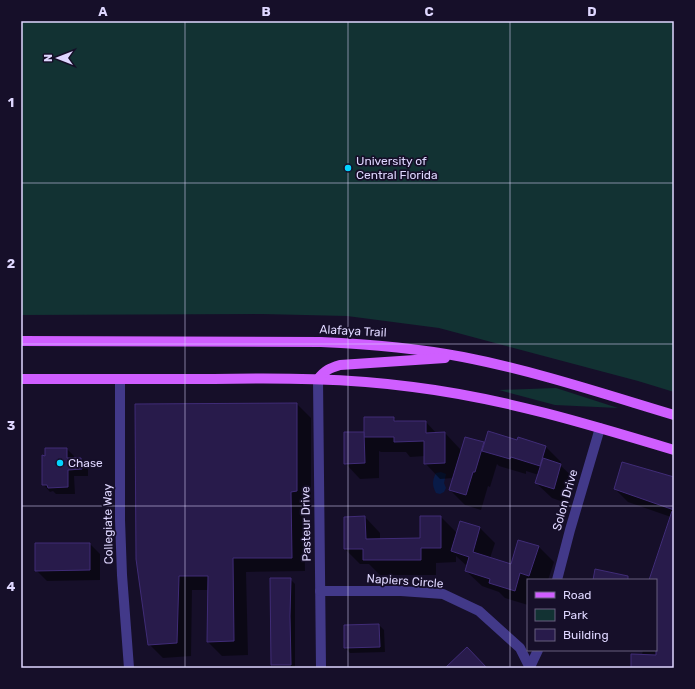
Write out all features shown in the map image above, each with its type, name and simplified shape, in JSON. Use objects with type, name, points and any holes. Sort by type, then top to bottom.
[{"type":"main road","name":"Alafaya Trail","points":[[21,341],[321,342],[410,348],[463,357],[521,370],[575,384],[674,415]]},
{"type":"main road","points":[[318,379],[329,368],[340,365],[463,357]]},
{"type":"main road","points":[[21,379],[318,379],[412,386],[460,394],[548,413],[674,450]]},
{"type":"street","name":"Collegiate Way","points":[[120,379],[120,520],[122,575],[129,668]]},
{"type":"street","name":"Pasteur Drive","points":[[318,379],[321,668]]},
{"type":"street","name":"Solon Drive","points":[[557,579],[600,428]]},
{"type":"street","name":"Napiers Circle","points":[[320,590],[401,591],[443,594],[479,611],[520,648],[530,668]]},
{"type":"street","points":[[530,668],[538,651]]},
{"type":"green space","name":"University of Central Florida","points":[[21,21],[674,21],[674,392],[439,328],[347,316],[262,314],[21,315]]},
{"type":"green space","points":[[556,388],[618,408],[555,405],[499,390]]},
{"type":"water","points":[[441,472],[446,474],[444,483],[446,488],[444,492],[440,494],[436,493],[433,483],[436,473]]},
{"type":"building","points":[[297,403],[297,491],[291,492],[292,558],[233,558],[234,641],[207,642],[208,576],[179,576],[177,643],[148,645],[136,559],[135,404]]},
{"type":"building","points":[[364,417],[394,417],[394,421],[426,421],[426,433],[445,432],[445,463],[424,464],[424,441],[394,442],[394,437],[364,437]]},
{"type":"building","points":[[488,431],[517,440],[518,437],[546,446],[540,466],[511,457],[510,459],[482,451]]},
{"type":"building","points":[[344,432],[364,432],[365,463],[344,464]]},
{"type":"building","points":[[465,437],[484,442],[466,495],[449,490]]},
{"type":"building","points":[[45,448],[67,448],[67,458],[81,458],[82,469],[68,470],[68,487],[48,488],[47,485],[42,485],[42,455],[45,456]]},
{"type":"building","points":[[543,458],[561,464],[554,489],[535,483]]},
{"type":"building","points":[[622,462],[674,477],[674,510],[614,489]]},
{"type":"building","points":[[672,511],[674,511],[674,668],[631,668],[631,654],[656,655],[657,651],[657,579],[649,579]]},
{"type":"building","points":[[365,516],[366,539],[420,538],[420,516],[441,516],[441,548],[421,548],[421,560],[363,560],[363,549],[344,549],[344,517]]},
{"type":"building","points":[[460,521],[480,527],[473,552],[511,564],[518,540],[539,546],[529,576],[520,573],[515,591],[489,583],[490,579],[465,571],[469,557],[451,551]]},
{"type":"building","points":[[35,543],[90,543],[90,570],[35,571]]},
{"type":"building","points":[[595,569],[628,576],[628,579],[593,579]]},
{"type":"building","points":[[270,578],[291,578],[291,665],[271,665]]},
{"type":"building","points":[[379,624],[380,647],[344,648],[344,625]]},
{"type":"building","points":[[467,647],[487,668],[445,668]]},
{"type":"place","name":"University of Central Florida","points":[[348,168]]},
{"type":"place","name":"Chase","points":[[60,463]]}]
